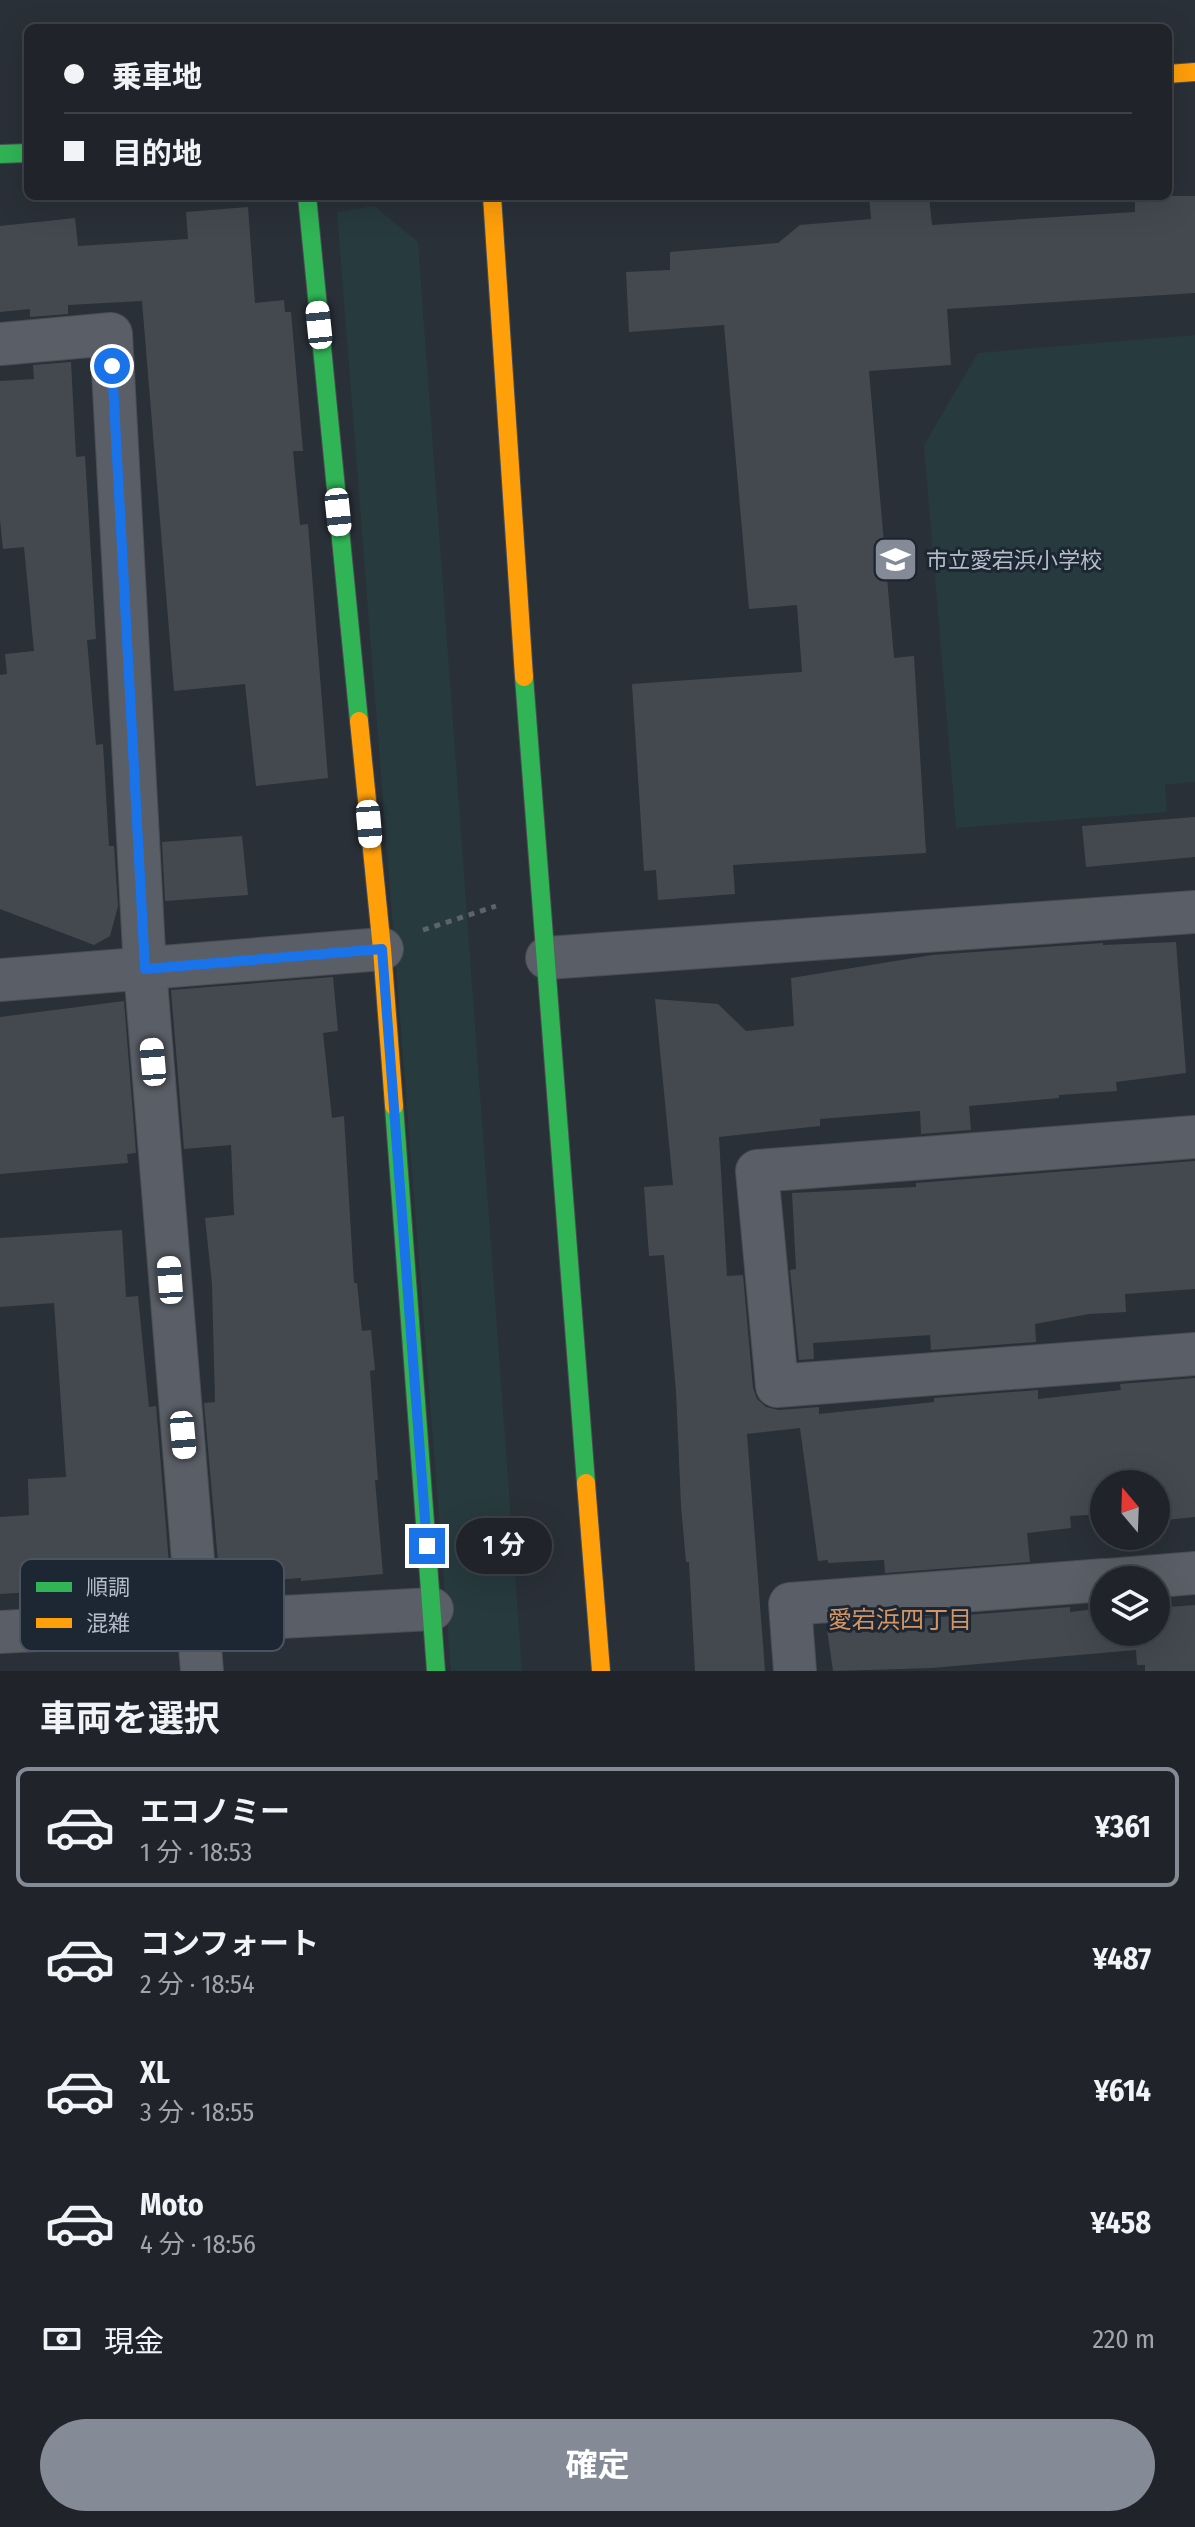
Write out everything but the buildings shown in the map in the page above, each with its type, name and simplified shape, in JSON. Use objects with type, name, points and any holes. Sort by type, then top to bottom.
[{"type":"street","points":[[1172,74],[1195,72]]},
{"type":"street","points":[[0,154],[24,153]]},
{"type":"street","points":[[307,200],[382,949],[436,1671]]},
{"type":"street","points":[[492,200],[517,582],[601,1671]]},
{"type":"street","points":[[0,344],[111,334],[145,969],[193,1559]]},
{"type":"street","points":[[547,958],[1195,912]]},
{"type":"street","points":[[0,980],[382,949]]},
{"type":"street","points":[[1195,1137],[757,1171],[777,1386],[1195,1354]]},
{"type":"street","points":[[1170,1575],[1195,1573]]},
{"type":"street","points":[[795,1671],[790,1604],[1090,1581]]},
{"type":"street","points":[[284,1617],[432,1609]]},
{"type":"street","points":[[0,1632],[20,1631]]},
{"type":"street","points":[[200,1651],[202,1671]]},
{"type":"path","points":[[450,920],[496,906]]},
{"type":"green space","points":[[374,206],[418,242],[522,1671],[451,1671],[337,212]]},
{"type":"green space","points":[[1195,335],[1195,782],[1165,785],[1167,812],[956,828],[924,445],[978,353]]},
{"type":"traffic: fast","points":[[0,154],[24,153]]},
{"type":"traffic: fast","points":[[307,200],[359,721]]},
{"type":"traffic: fast","points":[[524,677],[586,1483]]},
{"type":"traffic: fast","points":[[394,1106],[436,1671]]},
{"type":"traffic: slow","points":[[1172,74],[1195,72]]},
{"type":"traffic: slow","points":[[492,200],[524,677]]},
{"type":"traffic: slow","points":[[359,721],[394,1106]]},
{"type":"traffic: slow","points":[[586,1483],[601,1671]]},
{"type":"place","name":"市立愛宕浜小学校","points":[[895,560]]},
{"type":"district","name":"愛宕浜四丁目","points":[[900,1620]]},
{"type":"route","points":[[112,366],[145,969],[382,949],[427,1546]]}]
